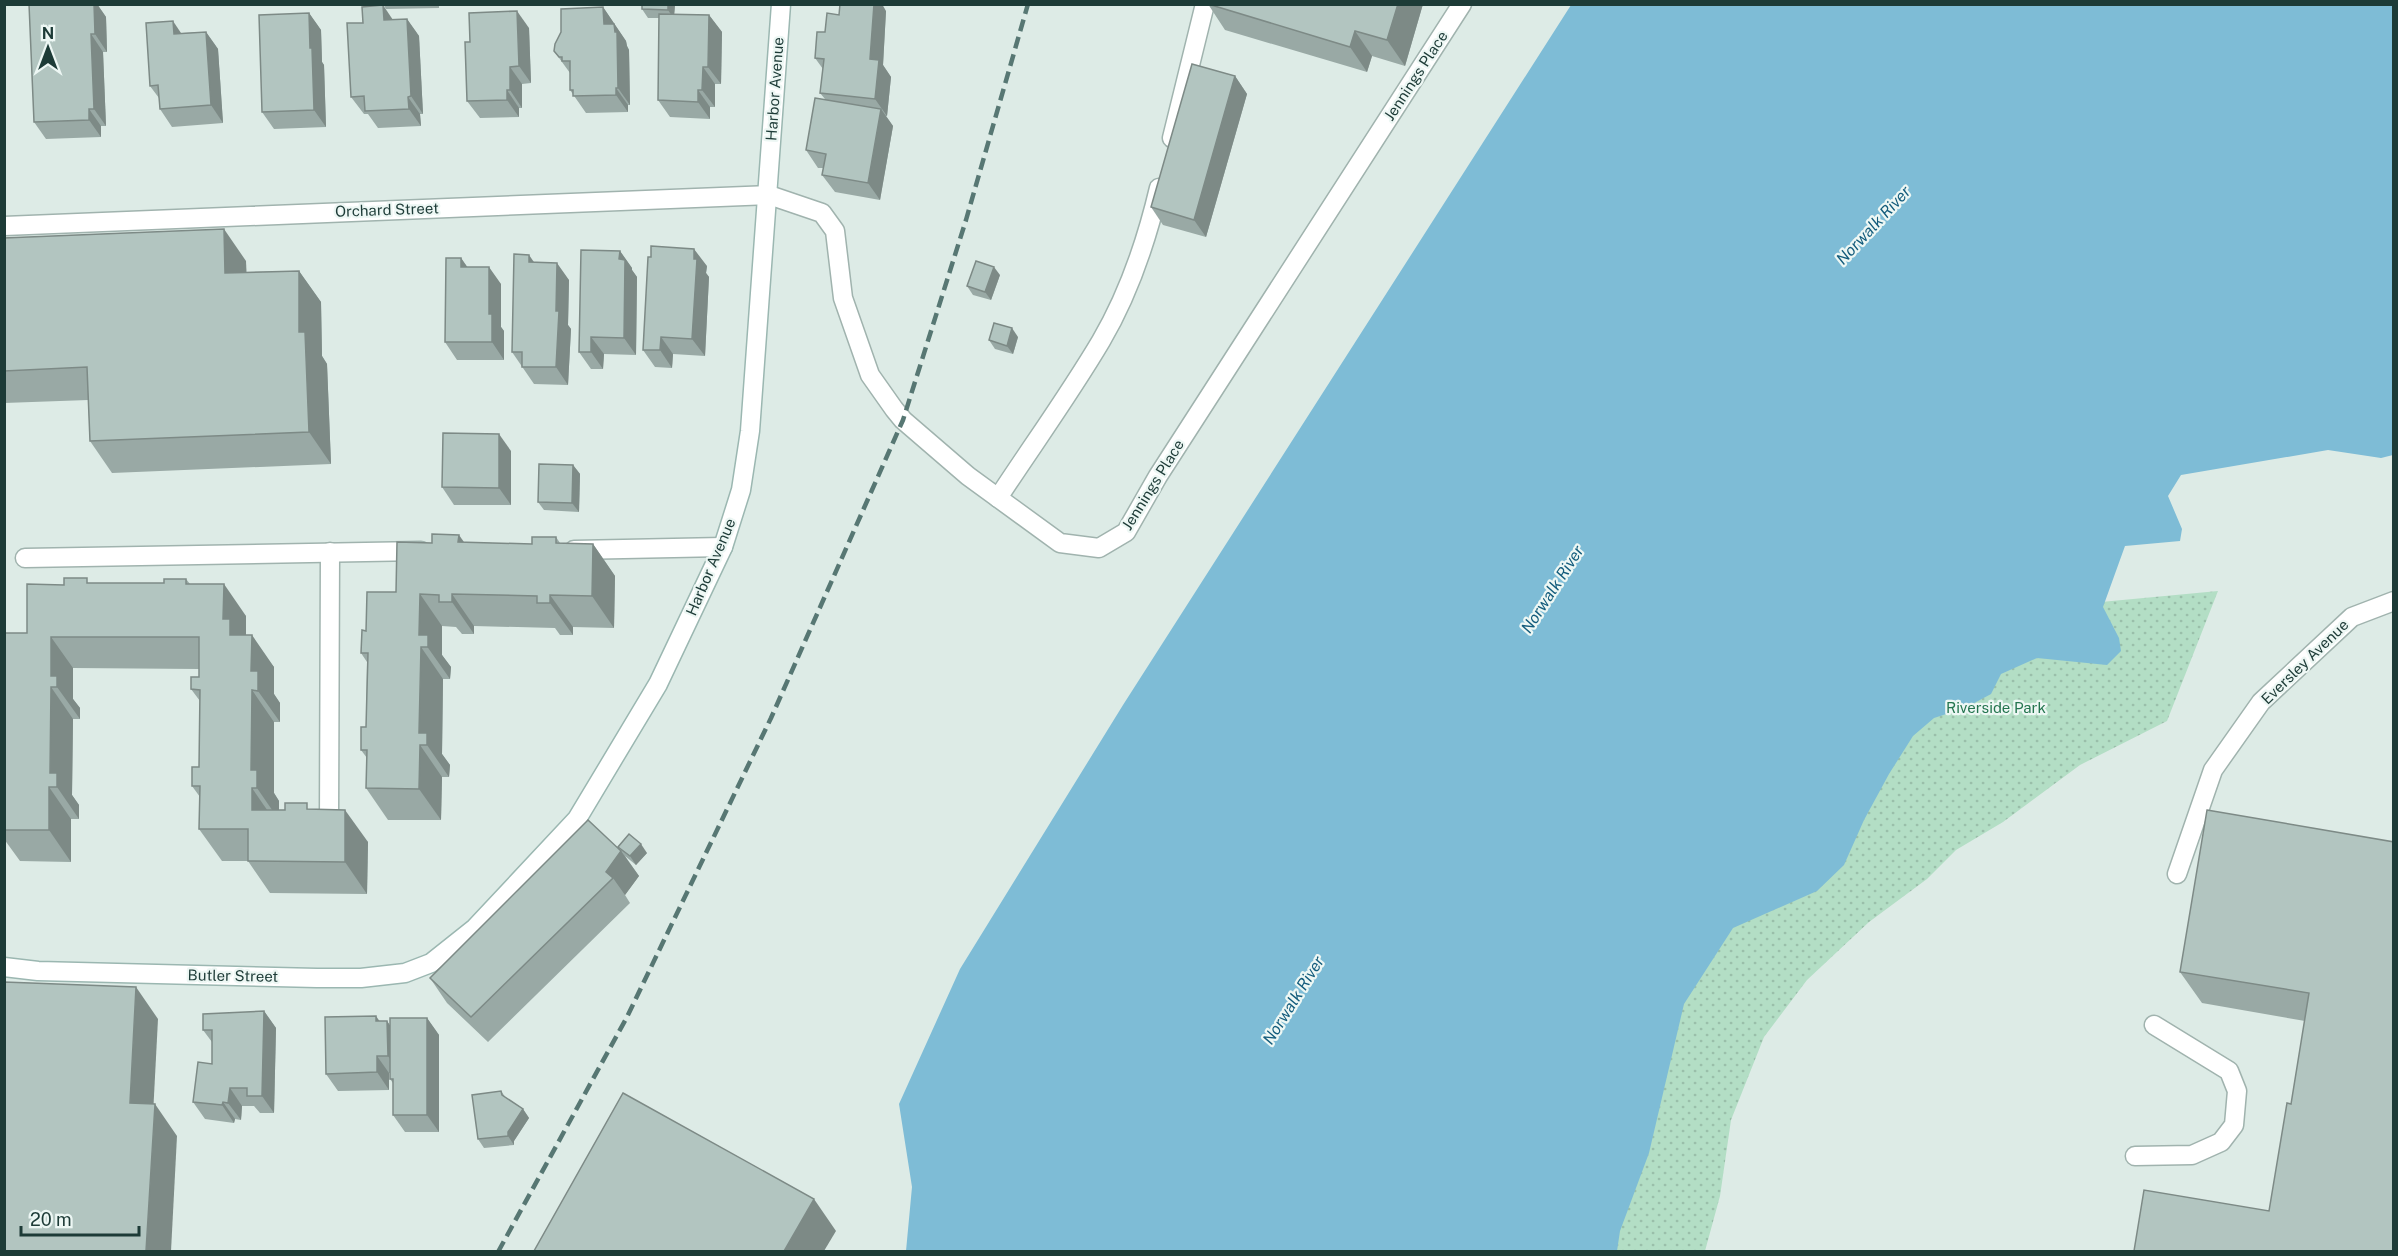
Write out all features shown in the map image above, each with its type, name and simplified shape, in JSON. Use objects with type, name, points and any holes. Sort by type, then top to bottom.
[{"type":"street","name":"Harbor Avenue","points":[[454,946],[475,928],[577,819],[658,684],[723,547],[741,490],[750,432],[769,195],[781,4]]},
{"type":"street","points":[[1168,152],[1205,4]]},
{"type":"street","name":"Jennings Place","points":[[769,195],[822,213],[835,231],[843,298],[870,375],[903,420],[968,476],[1060,543],[1099,548],[1126,532],[1158,476],[1462,4]]},
{"type":"street","points":[[998,498],[1101,341],[1152,219],[1163,174]]},
{"type":"street","name":"Orchard Street","points":[[4,226],[769,195]]},
{"type":"street","points":[[553,550],[723,547]]},
{"type":"street","points":[[25,558],[436,551]]},
{"type":"street","points":[[329,822],[330,552]]},
{"type":"street","name":"Eversley Avenue","points":[[2177,874],[2212,770],[2261,702],[2352,617],[2394,601]]},
{"type":"street","name":"Butler Street","points":[[4,967],[39,970],[361,978],[405,973],[431,963],[454,946]]},
{"type":"street","points":[[2135,1156],[2192,1155],[2221,1142],[2234,1125],[2237,1091],[2229,1071],[2154,1025]]},
{"type":"green space","name":"Riverside Park","points":[[2218,591],[2167,721],[2080,765],[2003,822],[1956,850],[1927,879],[1869,922],[1807,980],[1764,1037],[1731,1120],[1720,1196],[1705,1251],[1597,1252],[1717,890],[1942,617]]},
{"type":"water","name":"Norwalk River","points":[[1571,5],[2393,5],[2393,455],[2381,458],[2328,450],[2181,475],[2168,496],[2182,529],[2180,541],[2125,546],[2103,607],[2119,638],[2121,651],[2107,665],[2037,658],[2001,674],[1991,694],[1965,708],[1934,718],[1913,736],[1864,820],[1844,865],[1817,891],[1733,928],[1684,1004],[1649,1153],[1620,1231],[1617,1251],[906,1251],[912,1187],[899,1104],[960,969],[1123,705]]},
{"type":"building","points":[[29,4],[94,4],[95,34],[91,34],[94,109],[89,109],[89,120],[34,122]]},
{"type":"building","points":[[642,4],[668,4],[668,10],[642,9]]},
{"type":"building","points":[[840,4],[874,4],[870,59],[879,60],[875,99],[820,93],[824,59],[815,58],[817,32],[825,32],[827,13],[839,15]]},
{"type":"building","points":[[1208,4],[1398,4],[1387,40],[1355,31],[1350,47]]},
{"type":"building","points":[[383,5],[384,20],[407,19],[411,96],[408,97],[409,109],[365,111],[364,96],[351,97],[347,23],[363,23],[362,7]]},
{"type":"building","points":[[603,7],[604,24],[614,24],[615,32],[617,32],[618,88],[616,88],[616,95],[573,96],[573,90],[570,90],[570,61],[562,61],[562,57],[554,51],[561,32],[561,9]]},
{"type":"building","points":[[517,11],[519,66],[510,67],[510,90],[507,90],[507,100],[467,101],[465,42],[470,42],[469,13]]},
{"type":"building","points":[[309,13],[314,110],[262,112],[259,15]]},
{"type":"building","points":[[659,14],[709,15],[708,67],[703,67],[702,90],[698,90],[698,102],[658,100]]},
{"type":"building","points":[[173,21],[174,34],[206,32],[211,105],[160,109],[158,85],[150,86],[146,23]]},
{"type":"building","points":[[1192,64],[1235,76],[1194,220],[1151,207]]},
{"type":"building","points":[[815,98],[881,109],[868,183],[822,175],[826,154],[806,150]]},
{"type":"building","points":[[224,229],[225,273],[299,271],[299,332],[305,332],[309,432],[90,441],[87,367],[4,371],[4,238]]},
{"type":"building","points":[[651,246],[694,249],[694,259],[697,259],[692,339],[661,337],[660,350],[643,350],[648,257],[651,257]]},
{"type":"building","points":[[581,250],[620,251],[619,259],[625,260],[624,338],[591,337],[591,352],[579,352]]},
{"type":"building","points":[[514,254],[529,255],[529,262],[557,263],[556,311],[559,311],[556,367],[522,367],[522,352],[512,352]]},
{"type":"building","points":[[446,258],[461,258],[461,267],[489,267],[489,314],[492,314],[492,342],[445,342]]},
{"type":"building","points":[[976,261],[994,267],[985,292],[967,286]]},
{"type":"building","points":[[994,323],[1012,328],[1007,346],[989,340]]},
{"type":"building","points":[[443,433],[499,434],[499,488],[442,487]]},
{"type":"building","points":[[539,464],[573,465],[572,503],[538,502]]},
{"type":"building","points":[[432,534],[459,535],[458,542],[532,544],[532,537],[556,537],[556,543],[593,544],[592,596],[550,595],[550,603],[537,603],[537,596],[452,594],[452,602],[439,602],[439,595],[420,594],[419,635],[428,635],[428,647],[421,647],[419,733],[427,733],[427,745],[420,745],[419,789],[366,788],[367,750],[361,750],[361,727],[366,727],[368,653],[361,653],[362,630],[366,631],[367,592],[396,592],[397,542],[432,543]]},
{"type":"building","points":[[64,578],[87,578],[87,583],[164,583],[164,579],[186,579],[186,584],[224,584],[223,619],[230,619],[230,635],[252,635],[251,671],[258,671],[258,691],[252,690],[251,770],[257,770],[257,788],[252,788],[252,810],[285,810],[285,803],[307,803],[307,809],[345,810],[345,862],[248,861],[248,829],[199,829],[200,786],[192,786],[192,767],[199,767],[200,690],[191,689],[191,677],[199,677],[199,637],[51,637],[51,676],[57,676],[57,687],[51,687],[50,773],[57,773],[57,787],[49,787],[49,830],[4,830],[4,633],[27,633],[27,584],[64,585]]},
{"type":"building","points":[[2207,810],[2394,842],[2394,1251],[2134,1251],[2144,1190],[2269,1211],[2287,1103],[2291,1104],[2309,993],[2180,972]]},
{"type":"building","points":[[588,820],[621,851],[606,872],[613,878],[471,1017],[430,978]]},
{"type":"building","points":[[629,834],[641,844],[630,856],[618,847]]},
{"type":"building","points":[[4,982],[136,987],[130,1103],[155,1104],[146,1251],[4,1251]]},
{"type":"building","points":[[264,1011],[262,1096],[247,1096],[247,1088],[230,1088],[228,1103],[223,1102],[222,1105],[193,1102],[198,1062],[212,1064],[212,1030],[203,1030],[203,1014]]},
{"type":"building","points":[[376,1016],[376,1021],[387,1021],[388,1056],[377,1056],[377,1072],[326,1074],[325,1017]]},
{"type":"building","points":[[390,1018],[427,1018],[427,1115],[393,1115],[393,1079],[390,1079]]},
{"type":"building","points":[[501,1091],[502,1095],[523,1109],[508,1132],[508,1136],[478,1139],[472,1095]]},
{"type":"building","points":[[623,1093],[814,1199],[784,1251],[534,1251]]},
{"type":"railway","points":[[498,1252],[627,1017],[771,718],[903,420],[966,220],[1028,4]]}]
